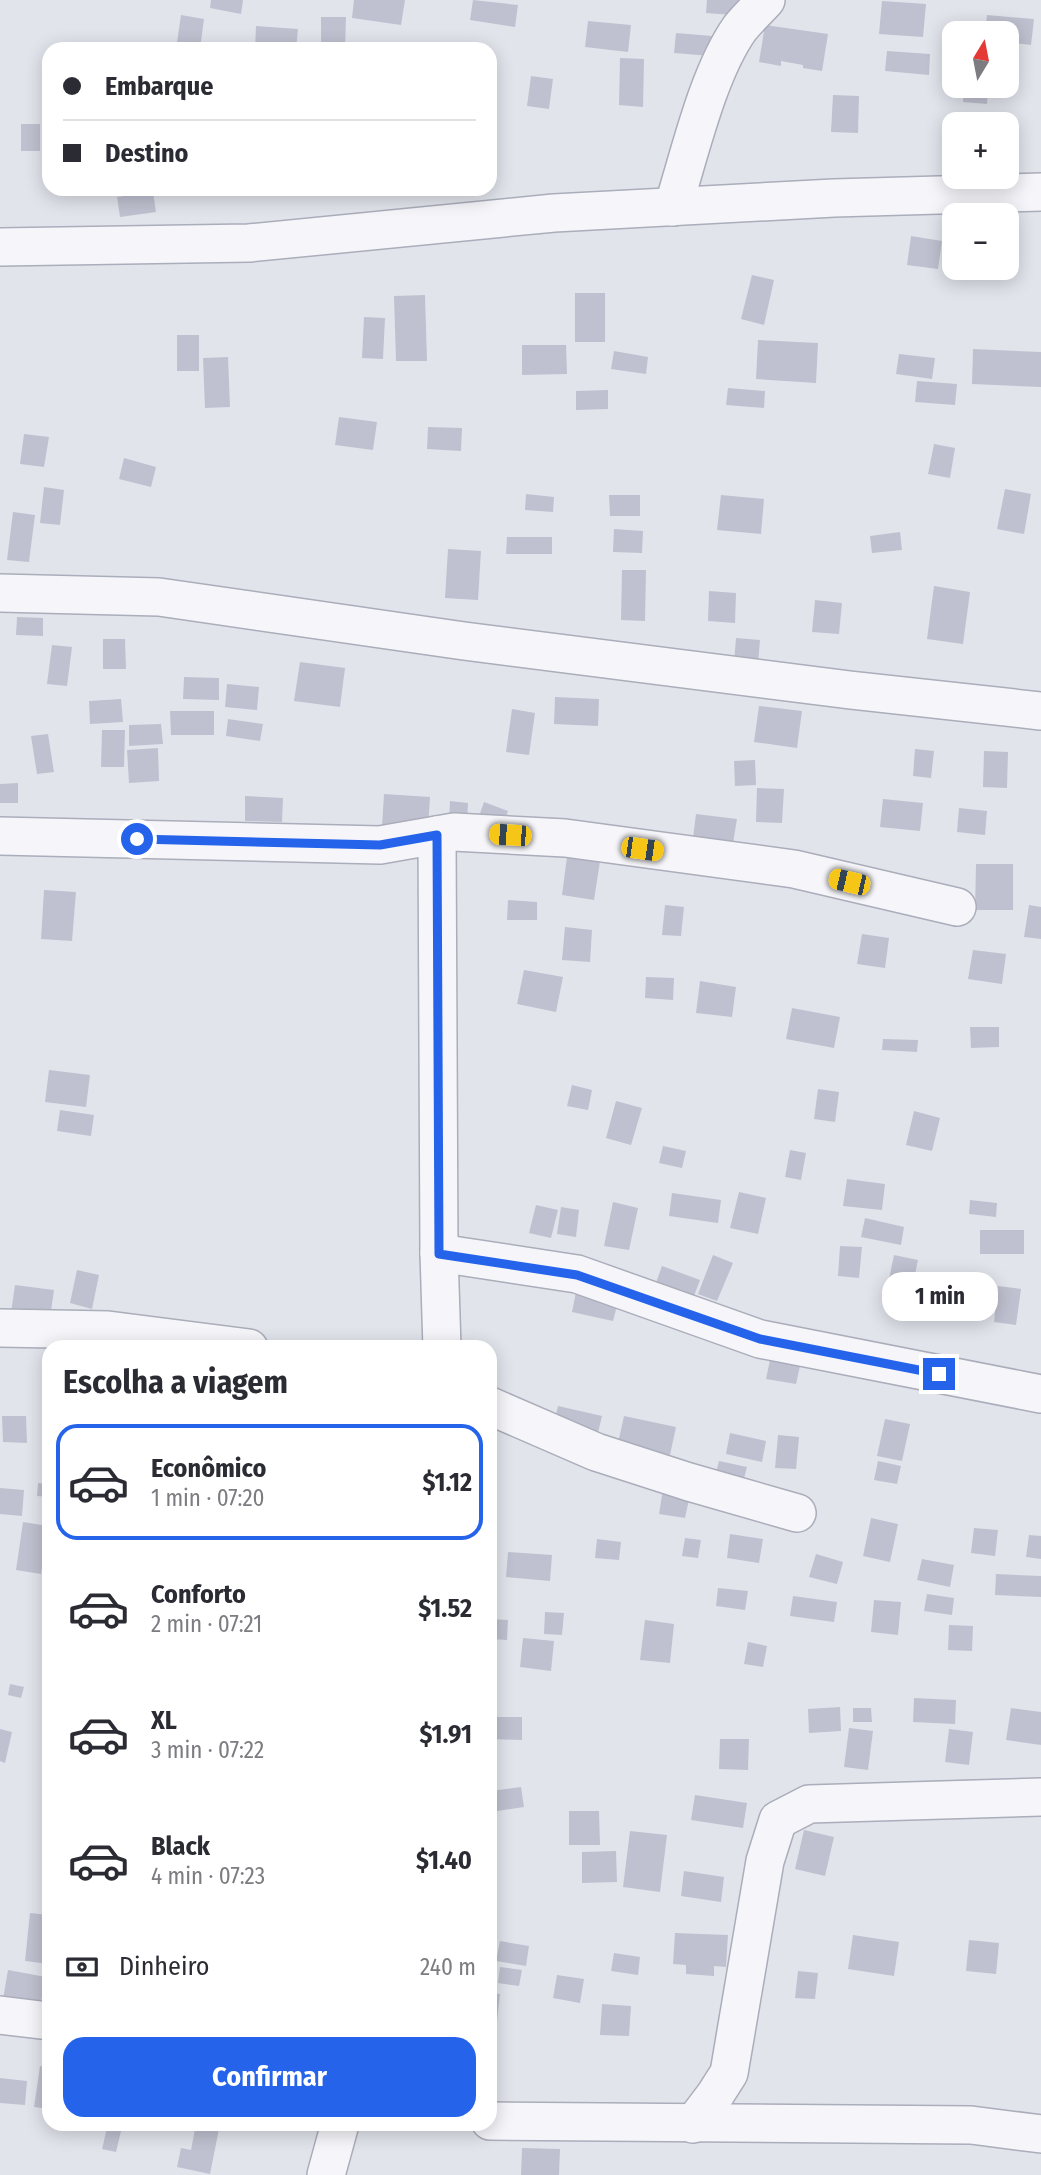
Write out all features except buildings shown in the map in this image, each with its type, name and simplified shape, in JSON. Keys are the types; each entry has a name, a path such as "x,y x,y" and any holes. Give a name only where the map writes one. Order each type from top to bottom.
{"street":[{"path":"673,207 704,107 722,61 741,27 766,0"},
{"path":"0,247 249,243 554,213 834,198 1041,192"},
{"path":"0,593 159,597 464,641 850,690 1041,711"},
{"path":"0,836 380,845 454,832 565,838 794,869 957,906"},
{"path":"437,835 442,1340"},
{"path":"439,1254 577,1275 760,1339 1041,1394"},
{"path":"0,1328 108,1330 186,1340"},
{"path":"497,1409 596,1452 797,1513"},
{"path":"693,2124 729,2073 765,1861 778,1820 809,1804 1041,1797"},
{"path":"0,2015 42,2020"},
{"path":"497,2121 971,2125 1041,2134"},
{"path":"326,2175 338,2131"}],"route":[{"path":"137,839 380,845 437,835 439,1254 577,1275 760,1339 939,1374"}]}
